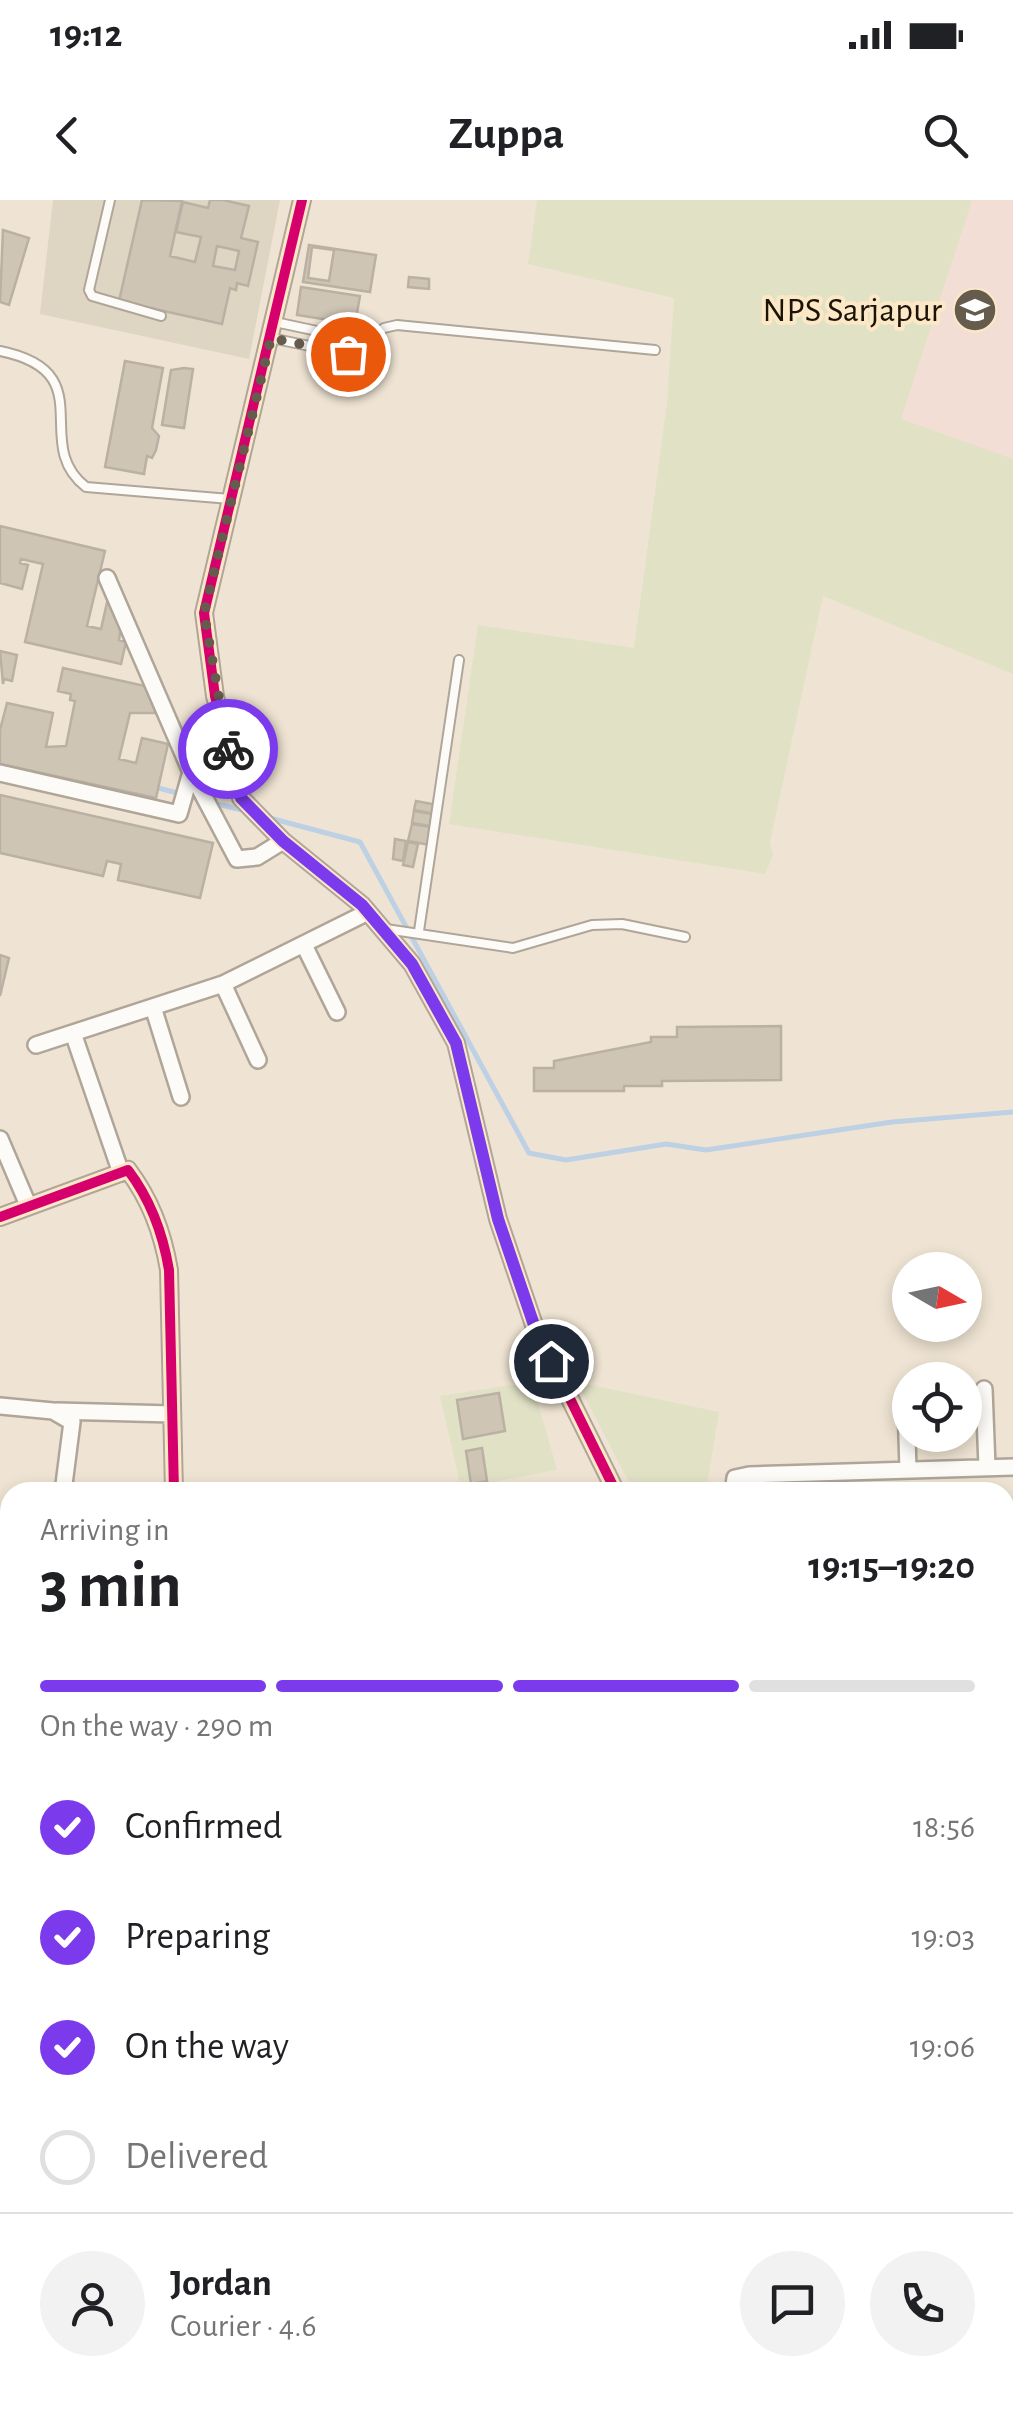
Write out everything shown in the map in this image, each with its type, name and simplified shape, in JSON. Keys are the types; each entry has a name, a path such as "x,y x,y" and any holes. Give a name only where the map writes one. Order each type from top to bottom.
{"street":[{"path":"302,200 204,613 216,696 241,798 283,841 368,912 412,964 456,1043 498,1219 535,1328 611,1482"},
{"path":"107,578 191,772 237,858 257,857 283,841"},
{"path":"0,773 179,814 191,772"},
{"path":"36,1045 223,984 368,912"},
{"path":"304,945 337,1012"},
{"path":"223,984 258,1060"},
{"path":"152,1007 181,1098"},
{"path":"73,1033 121,1173"},
{"path":"0,1139 28,1206"},
{"path":"0,1217 128,1170 140,1185 164,1242 174,1482"},
{"path":"984,1389 987,1468"},
{"path":"0,1406 172,1414"},
{"path":"54,1411 72,1422 64,1482"},
{"path":"907,1452 908,1470"},
{"path":"734,1482 734,1478 749,1475 1013,1466"}],"lane":[{"path":"110,200 89,290 92,296 161,316"},
{"path":"273,330 348,354 384,328 396,325 655,350"},
{"path":"273,330 350,338 364,345"},
{"path":"0,350 32,357 57,384 65,454 70,468 86,487 230,500"},
{"path":"419,931 459,660"},
{"path":"382,929 528,946 592,925 622,924 685,936"}],"shaded area":[{"path":"53,200 280,200 249,359 40,314"},
{"name":"NPS Sarjapur","path":"972,200 1013,200 1013,459 901,419"}],"green space":[{"path":"537,200 972,200 901,419 1013,459 1013,674 823,596 770,842 773,855 765,874 449,824 478,625 634,648 667,403 674,298 528,264"},
{"path":"532,1382 557,1470 493,1482 460,1482 440,1396"},
{"path":"577,1382 719,1412 708,1482 629,1482"}],"building":[{"path":"142,200 182,201 170,256 195,262 201,237 176,232 183,202 208,208 210,200 249,206 241,238 258,242 248,286 237,283 236,290 230,288 222,324 119,301","holes":["217,246 239,251 235,270 213,266"]},
{"path":"3,230 29,238 9,305 0,302"},
{"path":"309,245 376,255 370,292 303,282","holes":["312,247 334,250 329,281 308,278"]},
{"path":"409,277 429,279 429,289 408,287"},
{"path":"301,287 360,296 355,324 297,315"},
{"path":"125,361 163,368 152,428 159,436 152,458 147,456 144,474 105,467"},
{"path":"193,369 184,428 162,425 171,370"},
{"path":"0,526 105,551 87,626 101,629 108,598 115,600 125,634 120,633 119,640 126,642 121,664 25,642 43,564 21,559 20,563 28,565 22,589 0,583"},
{"path":"0,651 17,655 12,681 4,679 3,684"},
{"path":"63,668 163,690 158,713 130,713 119,759 136,763 142,738 168,744 156,798 0,764 0,730 7,703 53,713 46,747 66,746 75,701 70,700 71,694 58,691"},
{"path":"0,795 213,843 200,898 118,880 121,864 107,861 103,876 0,853"},
{"path":"416,801 437,805 435,814 414,810"},
{"path":"414,811 432,814 430,826 412,823"},
{"path":"412,824 430,827 430,845 408,841"},
{"path":"395,839 406,841 403,861 393,859"},
{"path":"408,842 418,844 413,867 403,865"},
{"path":"0,955 9,958 0,996"},
{"path":"781,1026 781,1080 662,1081 662,1086 624,1086 624,1091 534,1091 534,1068 554,1068 554,1061 651,1042 651,1037 677,1037 677,1027"},
{"path":"499,1393 505,1431 463,1439 457,1400"},
{"path":"482,1448 487,1481 471,1482 466,1451"}],"waterway":[{"path":"155,787 203,800"},
{"path":"213,803 246,811"},
{"path":"266,817 360,842 529,1153 566,1160 666,1144 706,1150 892,1122 1013,1112"}],"cycle path":[{"path":"302,200 204,613 215,696 241,798 283,841 362,905 412,964 456,1043 498,1219 535,1328 611,1482"},
{"path":"0,1217 128,1170 136,1181 154,1217 169,1270 174,1482"}],"way so far":[{"path":"228,749 204,613 271,338 348,354"}],"place":[{"name":"NPS Sarjapur","path":"975,310"}],"route":[{"path":"228,749 241,798 283,841 362,905 412,964 456,1043 498,1219 535,1328 551,1361"}]}
